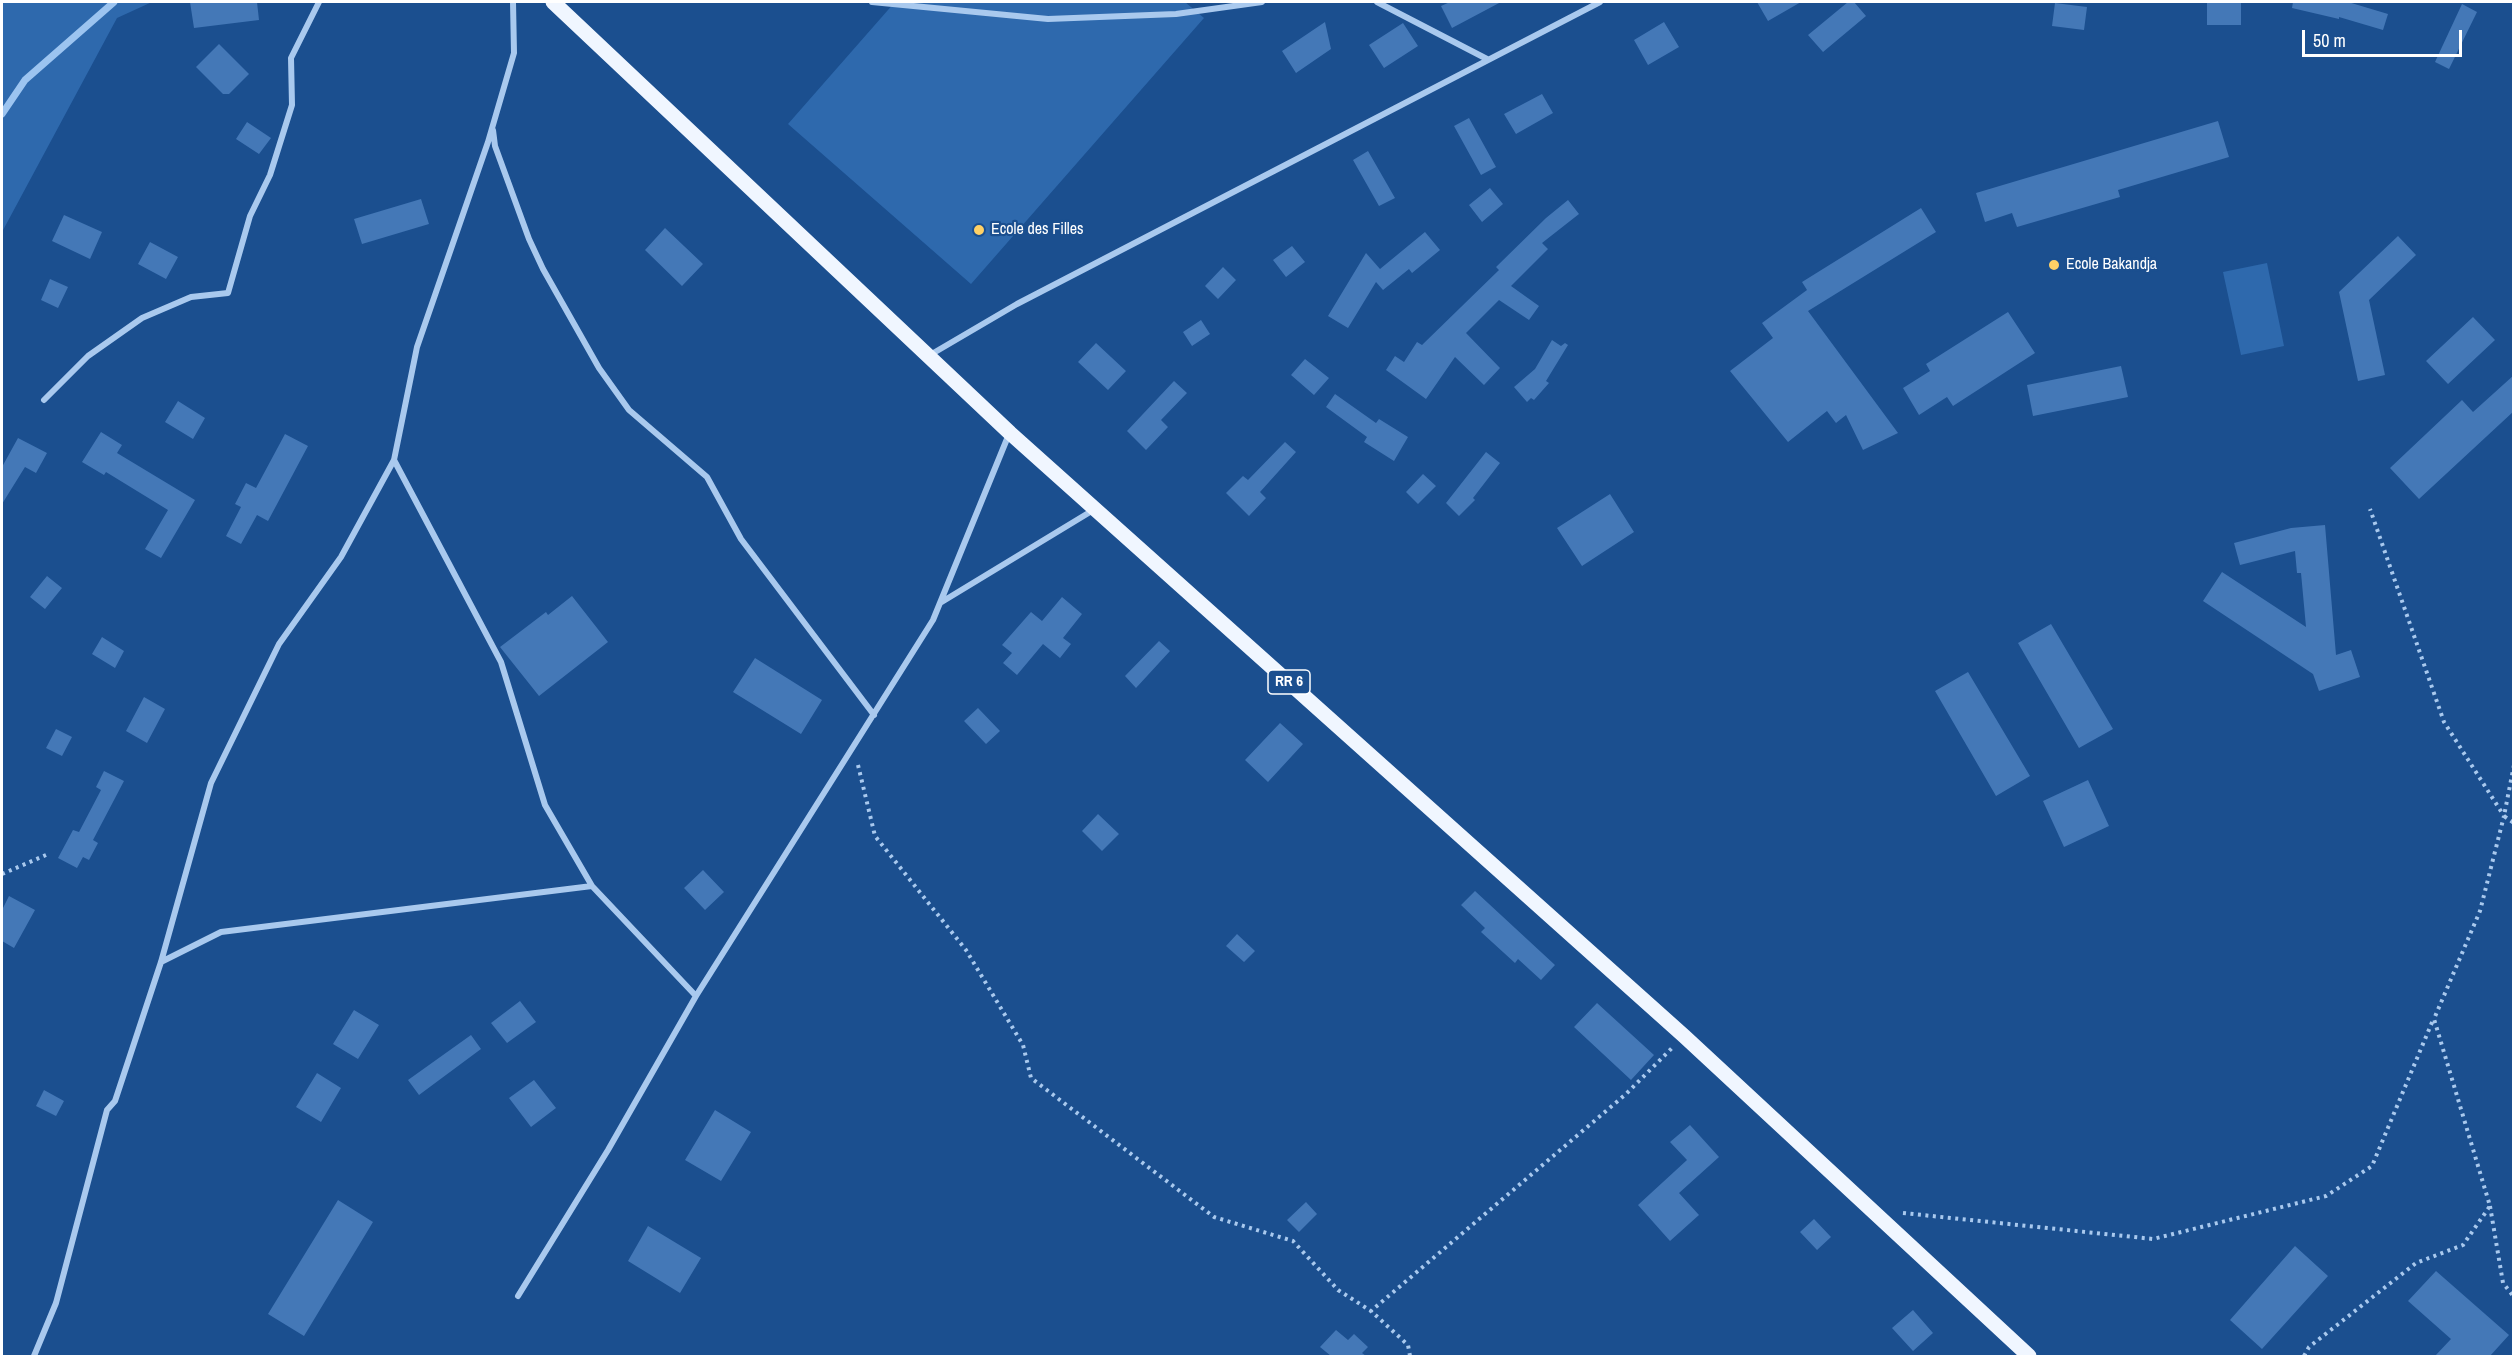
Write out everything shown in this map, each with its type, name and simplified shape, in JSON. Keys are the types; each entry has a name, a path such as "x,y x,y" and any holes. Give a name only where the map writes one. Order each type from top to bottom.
{"main road":[{"name":"RR 6","path":"553,2 1010,433 1684,1036 2029,1356"}],"street":[{"path":"44,400 88,356 142,318 191,297 228,293 250,216 270,175 292,105 291,58 319,2"},
{"path":"34,1356 56,1303 107,1110 115,1101 161,962 211,783 279,644 341,557 394,460 417,347 493,126 514,53 513,2"},
{"path":"872,2 1048,19 1176,14 1262,2"},
{"path":"1377,2 1487,59"},
{"path":"928,357 1017,304 1600,2"},
{"path":"493,126 495,146 534,249 599,368 629,410 708,477 741,539 874,715"},
{"path":"518,1296 608,1150 696,996 933,620 1010,433"},
{"path":"394,460 501,662 545,805 592,886 696,996"},
{"path":"940,603 1096,508"},
{"path":"161,962 221,932 592,886"}],"path":[{"path":"2370,509 2444,723 2504,816 2514,823"},
{"path":"854,747 875,836 966,950 1023,1045 1031,1078 1215,1217 1293,1242 1338,1290 1371,1311 1408,1345 1410,1356"},
{"path":"1872,1210 2153,1239 2326,1196 2372,1166 2480,911 2504,816 2514,765"},
{"path":"2,874 46,855"},
{"path":"2434,1019 2490,1206 2503,1283 2514,1297"},
{"path":"1371,1311 1626,1094 1684,1036"},
{"path":"2304,1356 2309,1347 2416,1263 2463,1245 2490,1206"}],"shaded area":[{"path":"2,2 152,2 117,18 2,232"},
{"path":"895,2 1185,2 1204,18 971,284 788,124"},
{"path":"2267,263 2284,346 2241,355 2223,272"}],"building":[{"path":"190,2 257,2 259,20 194,28"},
{"path":"1450,2 1501,2 1452,28 1441,6"},
{"path":"1757,2 1801,2 1768,21"},
{"path":"1848,2 1854,2 1866,16 1823,52 1808,35"},
{"path":"2293,2 2348,2 2388,14 2383,30 2339,17 2339,19 2292,8"},
{"path":"2055,3 2087,7 2084,30 2052,26"},
{"path":"2207,3 2241,3 2241,25 2207,25"},
{"path":"2462,4 2477,12 2449,69 2435,62"},
{"path":"1325,22 1331,49 1296,73 1282,51"},
{"path":"1664,22 1679,47 1648,65 1634,40"},
{"path":"1403,23 1418,46 1384,68 1369,45"},
{"path":"219,44 249,74 229,94 223,94 196,67"},
{"path":"1542,94 1553,113 1516,134 1504,114"},
{"path":"1469,118 1496,167 1481,175 1454,126"},
{"path":"2218,121 2229,157 2118,190 2120,197 2017,227 2012,213 1985,222 1976,193"},
{"path":"247,122 271,138 259,154 236,139"},
{"path":"1368,151 1395,198 1379,206 1353,160"},
{"path":"1490,188 1503,204 1482,222 1469,205"},
{"path":"421,199 429,224 362,244 354,219"},
{"path":"1568,200 1579,214 1542,243 1548,249 1511,286 1539,306 1529,320 1499,300 1466,333 1500,368 1484,385 1455,357 1426,399 1386,370 1395,356 1404,362 1417,342 1422,345 1499,270 1496,267 1546,218"},
{"path":"1921,208 1936,232 1808,311 1898,433 1863,450 1846,415 1836,423 1827,411 1788,442 1730,371 1773,338 1762,323 1807,290 1802,282"},
{"path":"64,215 102,232 90,259 52,241"},
{"path":"665,228 703,264 682,286 645,250"},
{"path":"1425,232 1440,250 1412,273 1409,269 1383,290 1376,282 1348,328 1328,316 1366,253 1380,269"},
{"path":"2398,236 2416,255 2369,300 2385,375 2358,381 2339,292"},
{"path":"150,242 178,257 166,279 138,264"},
{"path":"1292,246 1305,262 1286,277 1273,260"},
{"path":"1223,267 1236,280 1218,299 1205,286"},
{"path":"50,279 68,287 58,308 41,300"},
{"path":"2008,312 2035,353 1953,406 1947,397 1919,415 1903,388 1930,371 1926,364"},
{"path":"2473,317 2495,340 2448,384 2426,361"},
{"path":"1201,320 1210,334 1192,346 1183,332"},
{"path":"1552,340 1561,346 1565,343 1568,345 1546,381 1549,383 1534,400 1531,398 1527,402 1514,387 1535,369"},
{"path":"1096,343 1126,371 1108,390 1078,362"},
{"path":"1305,359 1329,378 1314,395 1291,375"},
{"path":"2121,366 2128,397 2033,416 2027,385"},
{"path":"2514,375 2514,411 2419,499 2390,468 2462,400 2473,412"},
{"path":"1174,381 1187,393 1161,420 1168,427 1146,450 1127,431"},
{"path":"1335,394 1376,423 1379,419 1408,437 1394,461 1364,442 1367,437 1326,407"},
{"path":"178,401 205,418 193,439 165,422"},
{"path":"101,432 122,445 117,453 195,500 161,558 145,549 168,510 106,472 104,475 82,462"},
{"path":"285,434 308,446 268,521 257,515 241,544 226,536 241,507 235,504 246,483 256,488"},
{"path":"18,438 47,453 36,473 25,467 2,504 2,467"},
{"path":"1285,442 1296,452 1260,492 1266,498 1249,516 1226,493 1243,476 1248,480"},
{"path":"1486,452 1500,463 1473,498 1475,500 1459,516 1446,503"},
{"path":"1423,474 1436,486 1418,504 1406,492"},
{"path":"1610,494 1634,532 1582,566 1557,528"},
{"path":"2325,525 2336,655 2351,650 2360,677 2319,691 2313,674 2203,601 2222,572 2306,627 2301,573 2297,573 2295,551 2240,565 2234,543 2291,528"},
{"path":"47,576 62,588 45,609 30,597"},
{"path":"572,596 608,642 539,696 500,647 546,612 548,615"},
{"path":"1062,597 1082,614 1063,638 1071,644 1060,658 1043,644 1017,675 1003,663 1012,653 1002,645 1031,612 1042,621"},
{"path":"2051,624 2113,729 2079,748 2018,643"},
{"path":"102,637 124,651 115,668 92,654"},
{"path":"1159,641 1170,651 1136,688 1125,676"},
{"path":"755,658 822,700 801,734 733,692"},
{"path":"1968,672 2030,776 1996,796 1935,691"},
{"path":"144,697 165,709 147,743 126,731"},
{"path":"978,708 1000,731 986,744 964,721"},
{"path":"1280,723 1303,744 1268,782 1245,760"},
{"path":"56,729 72,737 62,756 46,748"},
{"path":"104,771 124,781 93,840 98,843 89,860 83,857 77,868 58,858 73,830 79,832 101,790 96,787"},
{"path":"2088,780 2109,826 2064,847 2043,801"},
{"path":"1098,814 1119,834 1102,851 1082,831"},
{"path":"703,870 724,892 705,910 684,888"},
{"path":"1475,891 1555,965 1541,980 1518,959 1515,963 1481,932 1485,928 1461,905"},
{"path":"9,896 35,910 14,948 2,941 2,910"},
{"path":"1237,934 1255,951 1244,962 1226,946"},
{"path":"520,1001 536,1022 507,1043 491,1023"},
{"path":"1597,1003 1654,1055 1631,1080 1574,1027"},
{"path":"354,1010 379,1025 358,1059 333,1044"},
{"path":"471,1035 481,1049 419,1095 408,1080"},
{"path":"317,1073 341,1088 321,1122 296,1107"},
{"path":"534,1080 556,1108 531,1127 509,1098"},
{"path":"44,1090 64,1101 56,1116 36,1106"},
{"path":"715,1110 751,1132 721,1181 685,1160"},
{"path":"1690,1125 1719,1157 1679,1193 1699,1215 1670,1241 1638,1205 1687,1160 1670,1142"},
{"path":"338,1200 373,1222 304,1336 268,1314"},
{"path":"1306,1202 1317,1214 1299,1232 1287,1220"},
{"path":"1814,1219 1831,1237 1817,1250 1800,1232"},
{"path":"648,1226 701,1258 680,1293 628,1261"},
{"path":"2295,1246 2328,1276 2262,1349 2230,1320"},
{"path":"2436,1271 2509,1335 2490,1356 2435,1356 2451,1339 2408,1301"},
{"path":"1913,1310 1933,1333 1913,1351 1892,1328"},
{"path":"1336,1330 1348,1340 1354,1334 1368,1347 1362,1353 1366,1356 1331,1356 1320,1347"}],"waterway":[{"path":"2,114 25,80 114,2"}],"place":[{"name":"Ecole des Filles","path":"979,230"},
{"name":"Ecole Bakandja","path":"2054,265"}]}
